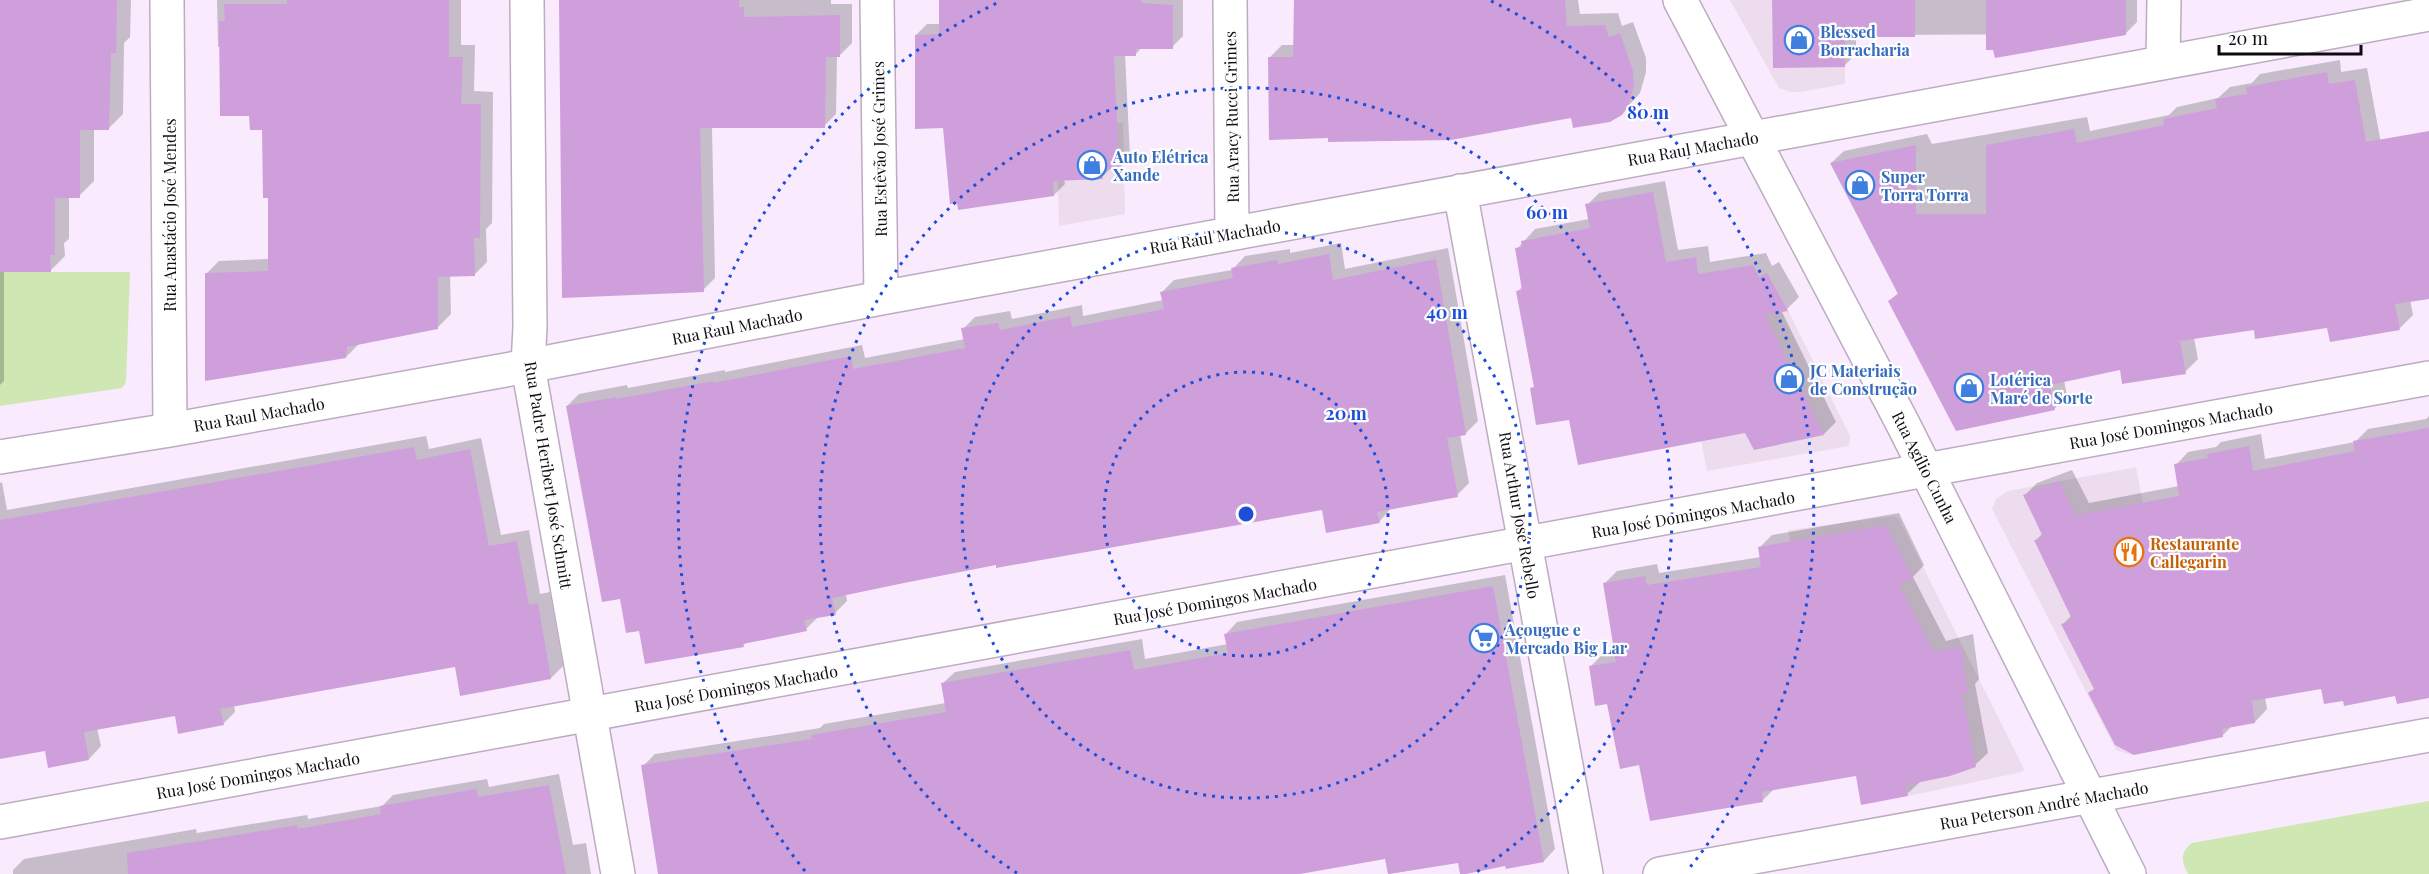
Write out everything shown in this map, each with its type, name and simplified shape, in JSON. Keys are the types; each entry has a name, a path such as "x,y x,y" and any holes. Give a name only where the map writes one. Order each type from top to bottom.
{"street":[{"name":"Rua Anastácio José Mendes","path":"167,0 170,430"},
{"name":"Rua Padre Heribert José Schmitt","path":"527,0 530,315 528,366 618,874"},
{"name":"Rua Estêvão José Grimes","path":"878,0 880,298"},
{"name":"Rua Aracy Rucci Grimes","path":"1230,0 1232,233"},
{"name":"Rua Agílio Cunha","path":"1680,0 1754,137 1926,470 2129,874"},
{"path":"2163,62 2164,0"},
{"name":"Rua Raul Machado","path":"0,457 170,430 528,366 880,298 2429,14"},
{"name":"Rua Arthur José Rebello","path":"1460,191 1586,874"},
{"name":"Rua José Domingos Machado","path":"0,822 2429,378"},
{"name":"Rua Peterson André Machado","path":"1660,874 2429,735"}],"shaded area":[{"path":"1730,0 1845,0 1845,84 1799,92 1779,88"},
{"path":"1056,119 1101,124 1123,123 1125,214 1059,226"},
{"path":"1788,310 1850,436 1849,446 1707,471 1680,330"},
{"path":"2136,467 2188,745 2131,755 2116,750 1992,509 1996,499 2008,491"},
{"path":"1894,516 1899,519 2024,769 2022,772 1908,796 1882,656 1813,669 1788,530"}],"green space":[{"path":"0,272 130,272 126,382 122,388 0,406"},
{"path":"2429,801 2429,874 2188,874 2184,865 2185,850 2192,843"}],"building":[{"path":"0,0 117,0 116,53 111,53 109,130 80,130 80,198 55,198 55,255 50,255 51,272 0,272"},
{"path":"287,0 449,0 449,57 463,57 461,104 481,104 480,238 474,238 475,276 438,277 438,329 347,347 346,358 205,381 205,273 268,271 268,198 263,198 262,130 250,130 249,116 220,116 219,21 225,21 224,4 287,4"},
{"path":"559,0 739,0 739,7 744,7 744,17 840,15 840,57 826,57 825,128 700,128 704,292 562,298"},
{"path":"939,0 1141,0 1141,3 1173,5 1173,49 1136,49 1136,56 1114,56 1119,169 1102,170 1103,179 1053,181 1054,196 958,210 957,203 950,204 943,128 915,129 915,35 939,34"},
{"path":"1294,0 1565,0 1567,26 1605,25 1609,37 1620,33 1633,71 1634,86 1628,107 1622,115 1610,122 1573,128 1571,118 1451,140 1328,142 1328,138 1269,140 1268,57 1293,57"},
{"path":"1772,0 1915,0 1915,37 1845,37 1845,67 1773,68"},
{"path":"1986,0 2126,0 2126,35 1995,58 1993,50 1986,50"},
{"path":"2327,72 2329,84 2355,80 2366,142 2429,131 2429,299 2395,304 2400,330 2330,342 2327,328 2255,339 2254,330 2180,341 2186,374 2122,384 2120,370 2050,385 2055,410 1956,431 1888,301 1898,294 1830,163 1916,145 1916,214 1986,214 1986,145 2074,129 2077,143 2164,125 2163,119 2217,108 2215,99 2247,94 2246,87"},
{"path":"1653,192 1666,262 1696,257 1698,274 1753,265 1759,277 1767,273 1788,311 1765,315 1824,435 1754,450 1745,433 1578,465 1569,420 1536,425 1530,388 1534,387 1516,291 1522,290 1515,248 1522,247 1521,241 1590,228 1585,204"},
{"path":"1329,254 1333,280 1436,259 1466,435 1447,438 1458,497 1377,512 1380,523 1326,533 1322,510 996,568 996,565 904,583 832,598 836,615 804,620 807,631 743,644 744,647 645,664 639,631 626,633 620,599 602,602 566,406 713,381 713,383 851,356 853,369 965,348 961,328 998,323 1000,330 1070,316 1072,327 1164,309 1160,292 1233,278 1231,268 1278,260 1278,264"},
{"path":"2429,428 2429,698 2397,704 2395,696 2344,706 2343,701 2324,704 2321,689 2252,701 2255,723 2222,729 2223,737 2134,755 2115,745 2088,693 2094,689 2061,624 2073,621 2034,540 2044,539 2023,495 2059,481 2076,515 2179,496 2174,464 2208,458 2207,454 2249,446 2253,471 2355,451 2353,441"},
{"path":"414,447 417,460 470,449 489,546 517,541 529,605 538,603 551,679 460,696 455,667 220,709 224,725 178,734 175,716 84,732 89,760 48,768 45,751 0,759 0,520"},
{"path":"1886,525 1913,578 1899,585 1934,652 1961,646 1968,693 1962,693 1976,767 1950,776 1906,785 1908,796 1861,805 1856,776 1762,792 1763,802 1650,821 1639,765 1620,769 1607,704 1595,706 1589,666 1616,662 1603,583 1645,576 1647,585 1761,567 1758,547"},
{"path":"1493,586 1544,862 1506,869 1505,866 1466,874 1460,874 1458,863 1388,874 1385,859 1300,874 658,874 641,765 812,739 811,735 946,712 941,683 1130,650 1134,670 1228,653 1224,634"},
{"path":"549,785 566,874 128,874 127,853 297,825 297,829 381,814 380,806 476,789 478,797"}],"place":[{"name":"Blessed Borracharia","path":"1799,40"},
{"name":"Auto Elétrica Xande","path":"1092,165"},
{"name":"Super Torra Torra","path":"1860,185"},
{"name":"JC Materiais de Construção","path":"1789,379"},
{"name":"Lotérica Maré de Sorte","path":"1969,388"},
{"name":"Restaurante Callegarin","path":"2129,552"},
{"name":"Açougue e Mercado Big Lar","path":"1484,638"}]}
